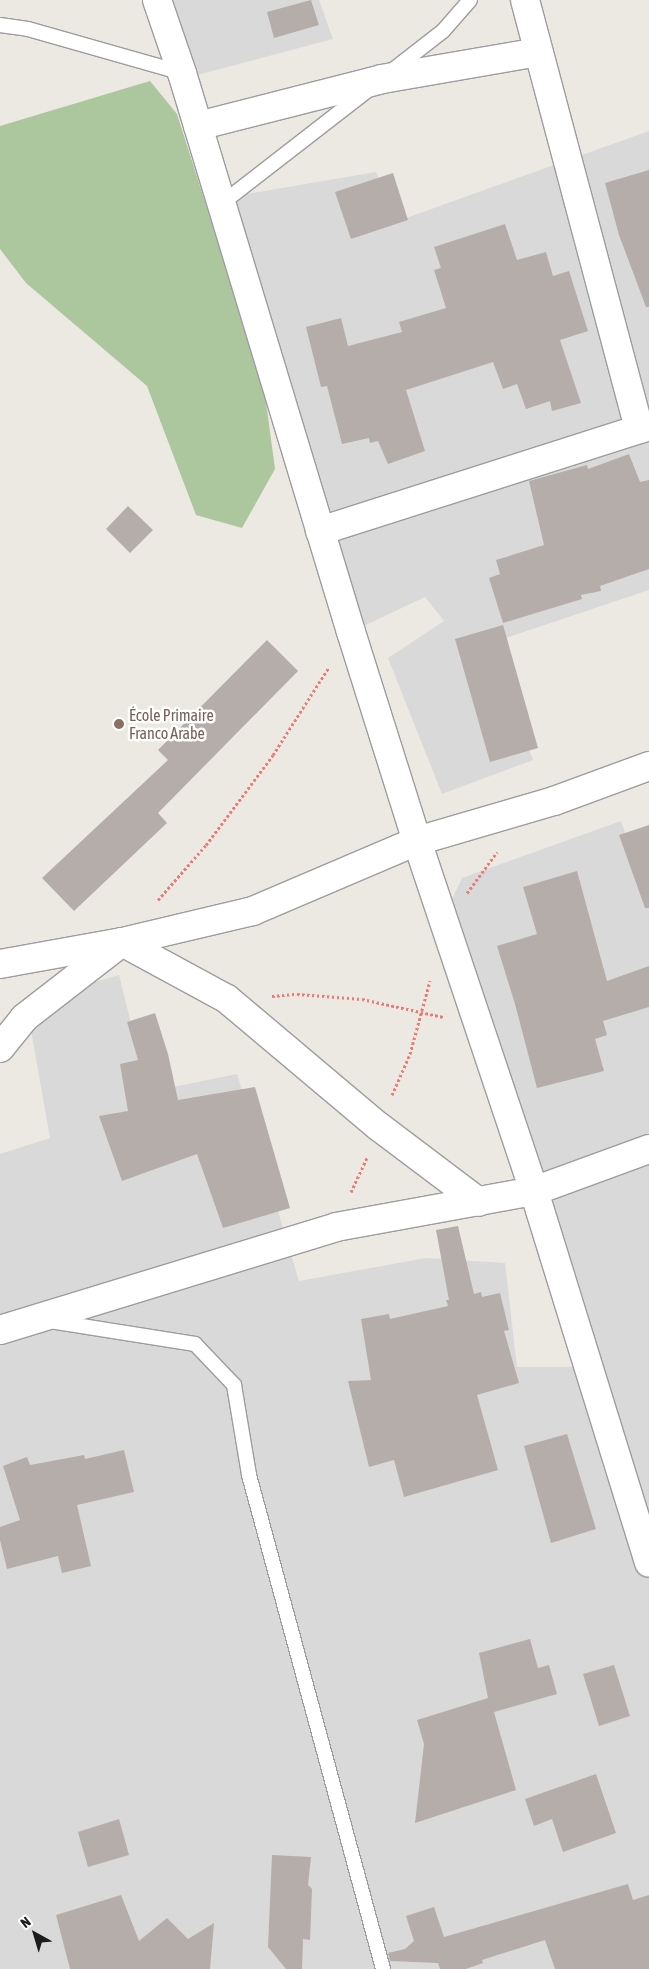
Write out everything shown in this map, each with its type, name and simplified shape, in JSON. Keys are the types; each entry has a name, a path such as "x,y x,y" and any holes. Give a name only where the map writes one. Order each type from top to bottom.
{"street":[{"path":"157,0 182,73 320,531 417,841 641,1505 649,1563"},
{"path":"320,531 644,428 525,0"},
{"path":"198,126 382,79 538,52"},
{"path":"0,964 122,942 253,911 417,841 642,774"},
{"path":"122,942 227,999 378,1126 479,1202"},
{"path":"0,1048 24,1018 122,942"},
{"path":"0,1330 336,1227 534,1191 649,1148"}],"lane":[{"path":"221,204 444,31 470,0"},
{"path":"0,25 28,29 182,73"},
{"path":"35,1319 195,1344 234,1385 249,1474 383,1969"}],"path":[{"path":"154,905 206,845 273,755 351,632"},
{"path":"445,926 498,850"},
{"path":"336,1227 410,1054 432,974"},
{"path":"227,999 297,994 362,1000 478,1025"}],"shaded area":[{"path":"155,0 319,0 333,39 182,79"},
{"path":"649,131 649,590 491,643 533,760 442,794 388,658 444,621 425,597 353,631 217,199 376,172 395,222"},
{"path":"621,821 649,898 649,1969 0,1969 0,1154 50,1138 26,1002 119,975 148,1092 237,1074 299,1281 426,1258 505,1263 517,1367 584,1367 439,927 462,878"}],"green space":[{"path":"150,81 177,114 264,387 275,469 242,528 196,515 147,386 26,283 0,249 0,126"}],"building":[{"path":"311,0 319,25 274,38 267,12"},
{"path":"649,170 649,307 646,307 619,235 605,183"},
{"path":"393,173 408,220 351,239 335,192"},
{"path":"505,224 517,260 546,252 553,276 569,271 588,331 560,340 581,403 552,411 550,401 526,409 517,384 503,389 493,362 406,390 425,451 388,464 378,441 370,443 369,438 342,444 327,386 321,387 306,327 341,318 348,346 402,332 399,322 446,308 434,270 441,268 434,247"},
{"path":"629,454 640,482 649,480 649,569 600,586 601,591 581,595 582,599 503,623 489,578 500,574 496,560 544,545 529,481 587,465 588,469"},
{"path":"128,506 153,530 130,553 106,529"},
{"path":"503,625 538,748 490,762 455,639"},
{"path":"267,640 298,671 158,813 167,823 74,911 42,878 168,760 158,750"},
{"path":"649,825 649,908 645,908 619,835"},
{"path":"577,871 607,981 649,966 649,1007 603,1021 607,1035 595,1039 604,1071 537,1088 515,1004 497,946 537,934 523,887"},
{"path":"155,1013 168,1054 178,1100 255,1087 290,1208 223,1228 197,1154 122,1181 99,1116 128,1111 120,1064 138,1060 127,1022"},
{"path":"458,1226 474,1294 481,1292 482,1297 500,1293 509,1330 504,1331 519,1383 477,1395 498,1470 404,1497 394,1460 369,1467 348,1381 371,1380 361,1319 389,1314 390,1319 448,1306 446,1300 449,1300 436,1230"},
{"path":"567,1434 596,1529 551,1543 524,1446"},
{"path":"124,1450 134,1492 77,1505 91,1566 62,1573 58,1556 7,1569 0,1540 0,1527 20,1520 3,1466 27,1457 30,1465 84,1455 85,1459"},
{"path":"530,1639 538,1668 549,1665 557,1694 494,1712 516,1790 415,1823 424,1744 417,1720 488,1698 479,1653"},
{"path":"614,1665 630,1716 599,1726 583,1674"},
{"path":"596,1774 616,1833 563,1852 552,1819 534,1826 525,1799"},
{"path":"119,1819 129,1855 88,1867 78,1832"},
{"path":"272,1855 311,1857 308,1885 312,1889 310,1940 303,1939 302,1969 286,1969 268,1947"},
{"path":"628,1884 633,1900 649,1895 649,1969 555,1969 545,1940 482,1960 483,1963 466,1969 440,1969 438,1963 390,1961 388,1953 405,1949 414,1941 406,1916 434,1907 444,1937"},
{"path":"121,1895 139,1941 167,1918 188,1939 214,1923 210,1969 70,1969 56,1915"}],"place":[{"name":"École Primaire Franco Arabe","path":"119,724"}]}
